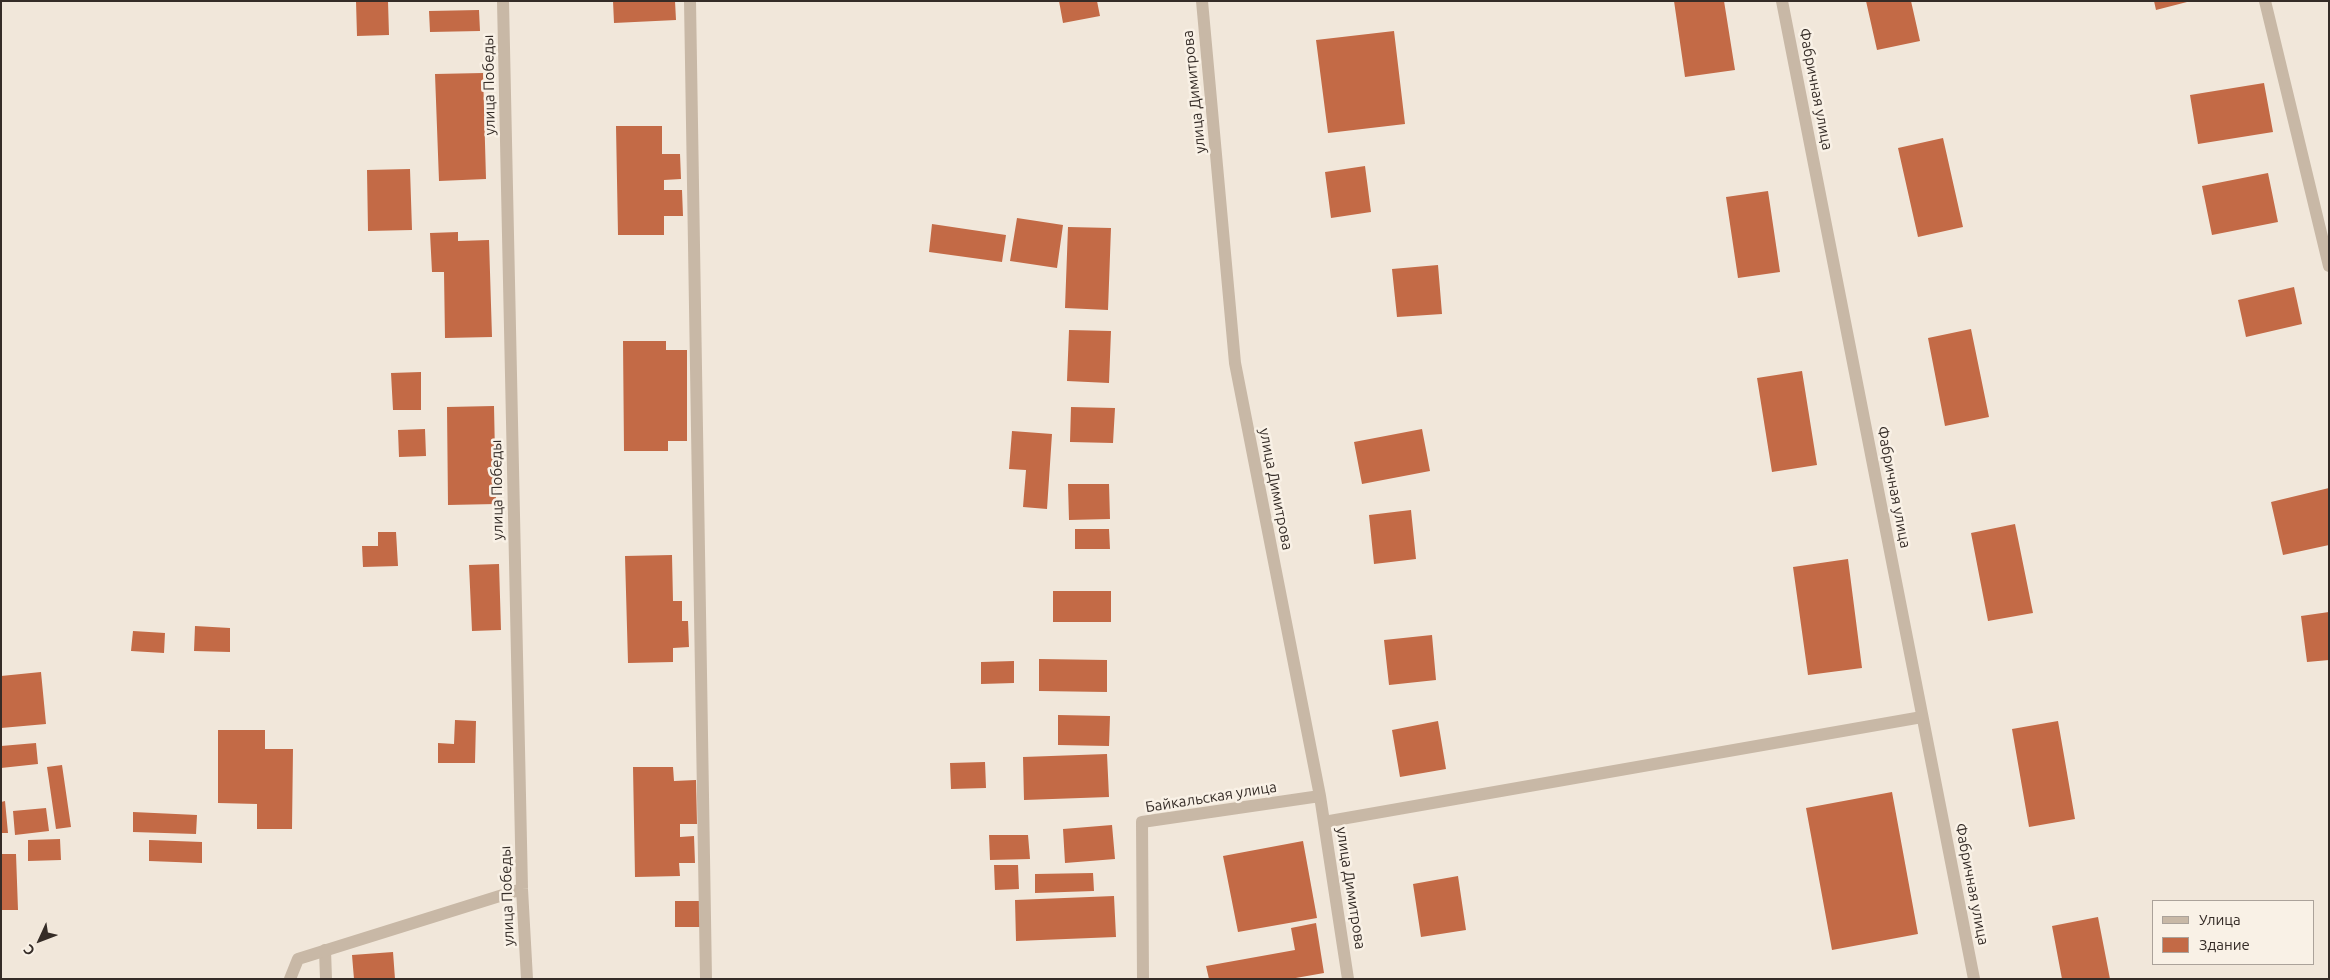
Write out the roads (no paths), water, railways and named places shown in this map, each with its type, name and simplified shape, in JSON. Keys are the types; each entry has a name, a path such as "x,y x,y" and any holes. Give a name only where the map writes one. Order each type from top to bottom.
{"street":[{"name":"улица Победы","path":"503,1 522,888 527,979"},
{"path":"690,1 706,979"},
{"name":"улица Димитрова","path":"1202,1 1235,363 1320,796 1348,979"},
{"name":"Фабричная улица","path":"1782,1 1974,979"},
{"path":"2265,1 2329,266"},
{"path":"1324,822 1922,717"},
{"name":"Байкальская улица","path":"1143,979 1142,822 1320,796"},
{"path":"290,979 298,959 522,888"},
{"path":"325,950 326,979"}]}
